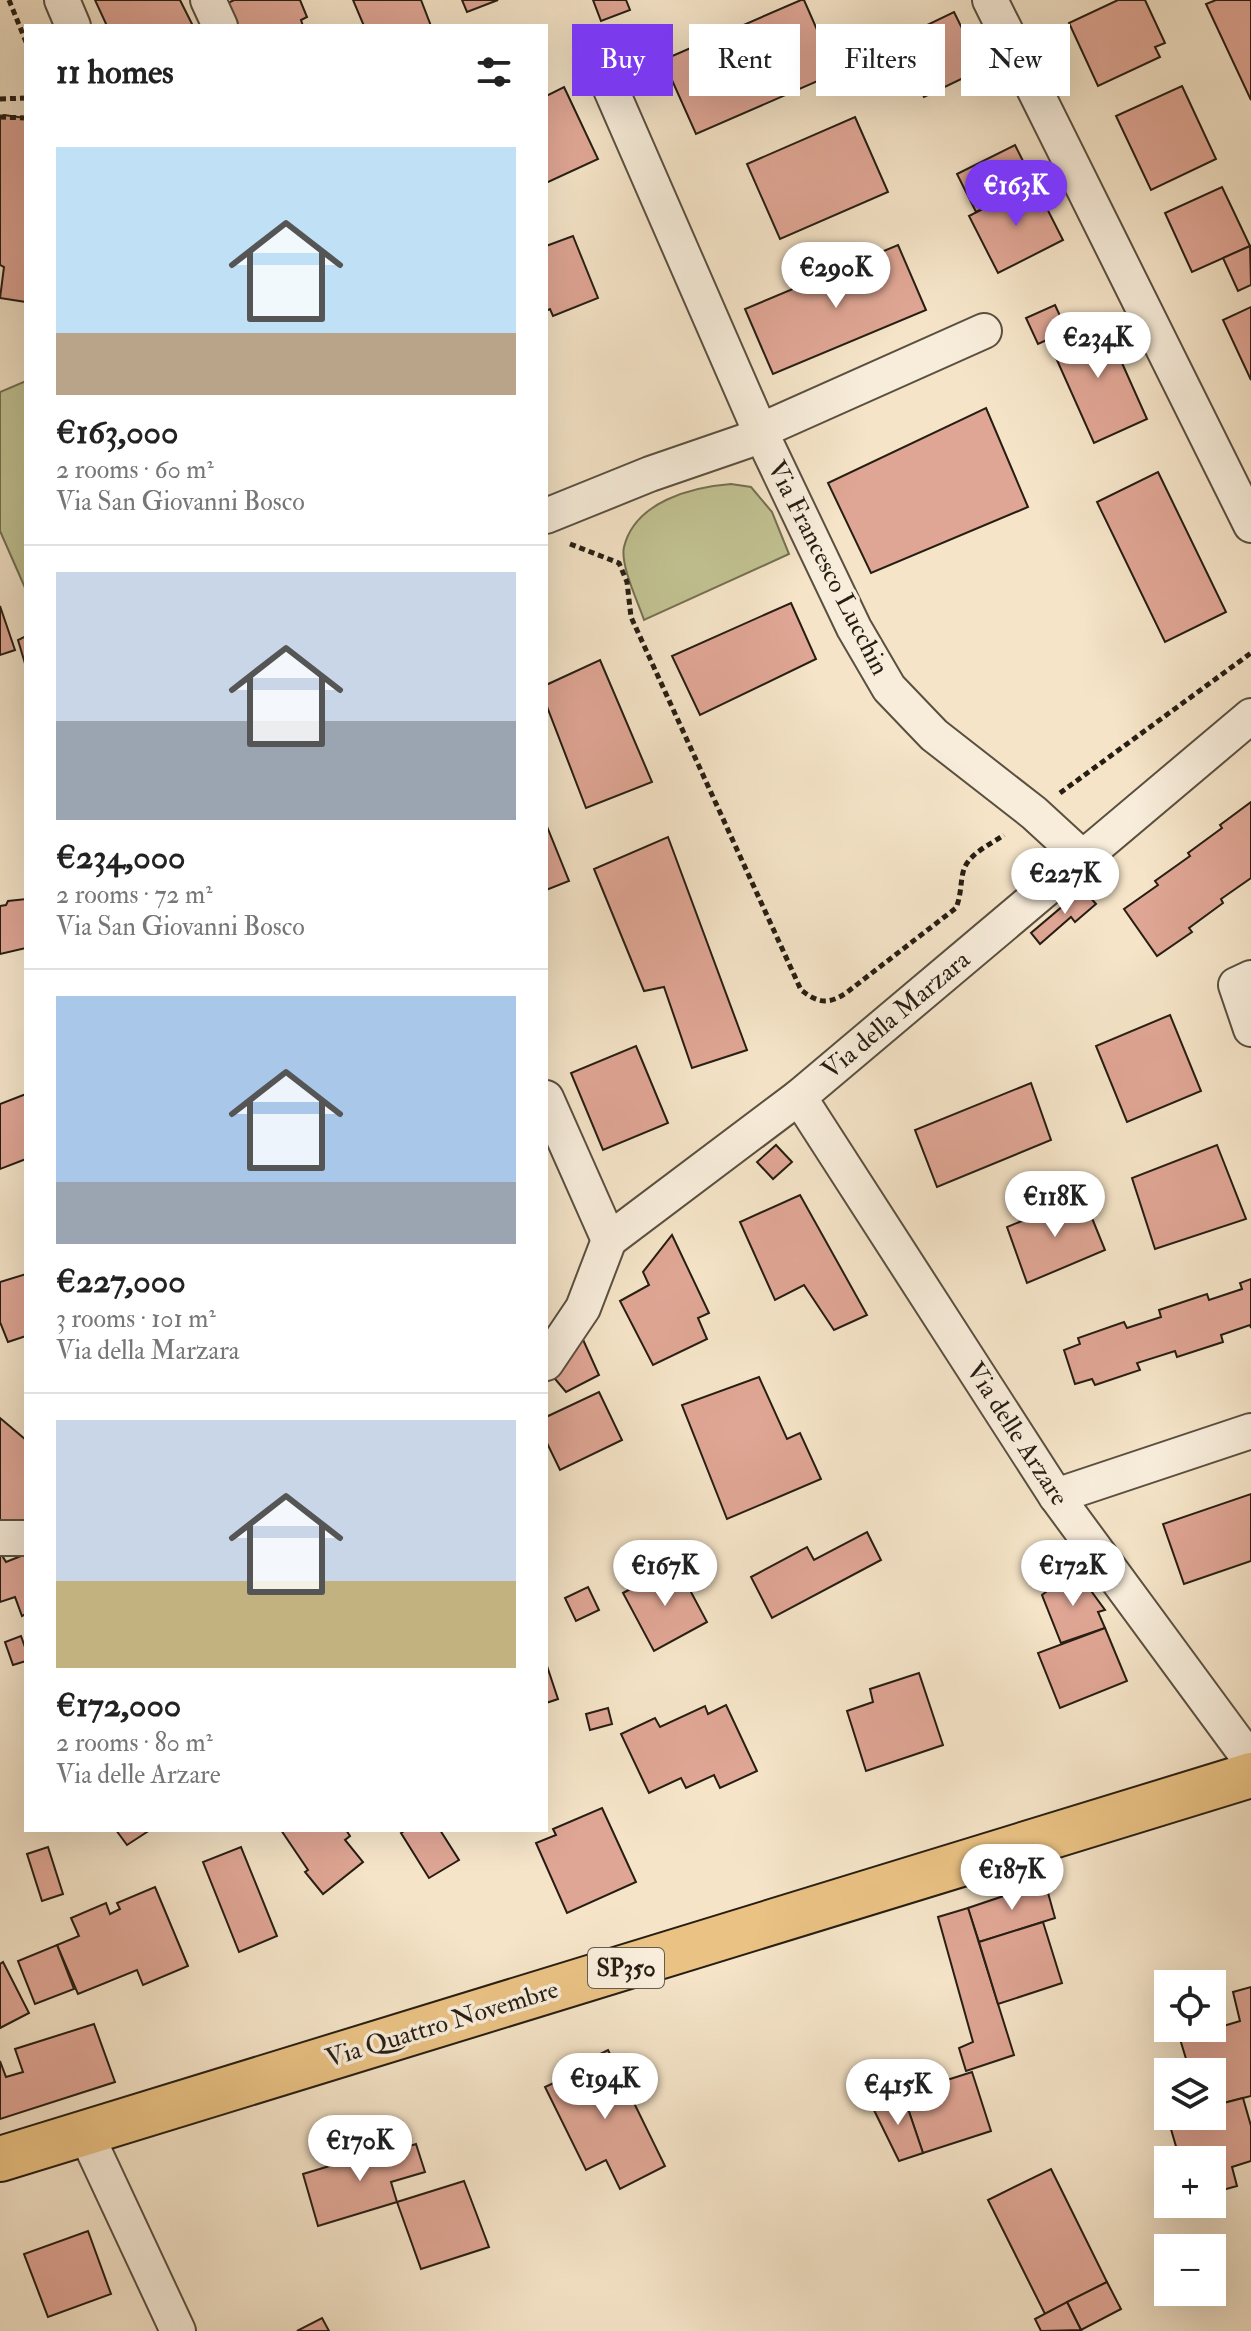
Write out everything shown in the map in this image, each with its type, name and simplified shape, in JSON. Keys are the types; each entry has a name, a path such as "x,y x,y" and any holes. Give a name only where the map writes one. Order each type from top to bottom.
{"main road":[{"name":"Via Quattro Novembre","path":"0,2159 1251,1775"}],"street":[{"path":"62,0 72,24"},
{"path":"208,0 219,24"},
{"path":"990,0 1251,525"},
{"name":"Via Francesco Lucchin","path":"614,96 760,431 854,628 889,688 934,735 1034,813 1083,858"},
{"name":"Via Francesco Lucchin","path":"551,528 650,474 746,441 760,431 984,331"},
{"name":"Via della Marzara","path":"609,1240 799,1097 1251,716"},
{"path":"1251,978 1236,985 1251,1029"},
{"name":"Via delle Arzare","path":"799,1097 1056,1496 1251,1761"},
{"path":"548,1103 609,1240 583,1308 548,1360"},
{"path":"1056,1496 1251,1431"},
{"path":"0,1538 24,1538"},
{"path":"85,2132 178,2331"}],"path":[{"path":"9,0 24,37"},
{"path":"0,99 24,98"},
{"path":"0,117 24,118"},
{"path":"551,528 619,563 627,582 631,617 801,990 815,1001 832,1002 956,908 962,894 964,869 976,853 1014,828"},
{"path":"1052,799 1251,653"}],"green space":[{"path":"24,382 24,585 0,531 0,392"},
{"path":"731,484 751,487 772,512 789,554 644,620 623,555 630,531 652,508 682,493"}],"building":[{"path":"95,0 180,0 192,24 106,24"},
{"path":"234,0 300,0 307,17 301,20 302,24 235,24 226,4"},
{"path":"353,0 421,0 430,24 363,24"},
{"path":"462,0 498,0 467,12"},
{"path":"593,0 626,0 630,10 601,21"},
{"path":"804,0 816,27 816,82 800,89 800,24 746,24"},
{"path":"1118,0 1145,0 1165,43 1155,47 1160,57 1098,86 1069,23"},
{"path":"1216,0 1251,0 1251,100 1206,4"},
{"path":"954,12 961,26 961,79 945,87 945,24 929,24"},
{"path":"689,49 689,96 783,96 696,134 673,82 673,56"},
{"path":"1182,86 1216,159 1151,190 1116,116"},
{"path":"564,87 598,159 548,182 548,95"},
{"path":"0,117 24,118 24,302 0,298 4,267 0,265"},
{"path":"855,117 888,192 780,239 747,164"},
{"path":"1015,145 1034,183 976,212 957,174"},
{"path":"1034,183 1063,240 998,273 969,216"},
{"path":"1222,187 1250,246 1192,272 1165,213"},
{"path":"573,236 598,298 553,316 548,310 548,245"},
{"path":"898,245 926,310 773,374 745,309"},
{"path":"1250,246 1251,285 1238,291 1223,258"},
{"path":"1055,305 1067,331 1038,344 1026,318"},
{"path":"1251,307 1251,380 1223,320"},
{"path":"1101,316 1147,419 1094,443 1048,340"},
{"path":"986,408 1028,507 871,573 828,483"},
{"path":"1158,472 1226,612 1165,642 1097,502"},
{"path":"791,603 816,659 700,715 672,656"},
{"path":"0,606 15,650 0,655"},
{"path":"24,637 24,660 18,640"},
{"path":"600,660 652,782 586,808 548,709 548,684"},
{"path":"1251,802 1251,878 1221,899 1223,903 1189,928 1192,932 1157,956 1124,909 1158,885 1155,881 1190,856 1188,853"},
{"path":"548,829 569,881 548,889"},
{"path":"668,837 747,1050 692,1068 664,987 644,991 594,869"},
{"path":"1083,889 1096,904 1075,922 1071,917 1040,944 1031,933"},
{"path":"24,899 24,948 0,954 0,906 8,901"},
{"path":"1170,1015 1201,1091 1127,1122 1096,1046"},
{"path":"636,1046 668,1123 603,1150 571,1073"},
{"path":"1031,1083 1051,1140 937,1187 915,1130"},
{"path":"24,1095 24,1160 0,1169 0,1104"},
{"path":"776,1145 792,1162 773,1179 757,1162"},
{"path":"1217,1145 1246,1219 1155,1249 1132,1178"},
{"path":"800,1195 867,1315 834,1330 804,1285 775,1300 740,1222"},
{"path":"1083,1196 1105,1250 1027,1283 1007,1227"},
{"path":"672,1235 709,1313 698,1318 707,1339 653,1365 620,1301 649,1285 643,1272"},
{"path":"24,1275 24,1337 8,1342 0,1322 0,1282"},
{"path":"1251,1279 1251,1328 1250,1325 1221,1335 1223,1342 1177,1357 1175,1351 1137,1363 1140,1370 1095,1385 1092,1379 1075,1384 1064,1350 1080,1344 1078,1338 1124,1322 1127,1328 1161,1317 1159,1310 1207,1294 1209,1300 1242,1289 1240,1283"},
{"path":"580,1333 599,1375 566,1392 550,1373"},
{"path":"759,1377 787,1439 800,1433 821,1479 727,1519 682,1405"},
{"path":"599,1392 622,1440 560,1470 548,1445 548,1416"},
{"path":"0,1418 24,1438 24,1526 0,1527"},
{"path":"1251,1494 1251,1561 1184,1584 1163,1524"},
{"path":"867,1532 881,1560 772,1618 751,1577 807,1547 814,1560"},
{"path":"0,1552 6,1562 24,1555 24,1615 15,1597 0,1602"},
{"path":"676,1564 707,1622 654,1651 623,1593"},
{"path":"1075,1569 1105,1610 1098,1612 1105,1628 1061,1643 1042,1595"},
{"path":"588,1587 599,1610 576,1621 565,1598"},
{"path":"1105,1628 1127,1681 1060,1708 1038,1653"},
{"path":"21,1636 24,1662 13,1665 5,1642"},
{"path":"548,1669 558,1699 548,1702"},
{"path":"919,1673 943,1745 866,1771 847,1711 873,1702 870,1689"},
{"path":"726,1705 757,1771 720,1788 714,1775 686,1788 681,1778 649,1793 621,1734 655,1718 660,1727 705,1706 708,1714"},
{"path":"608,1708 612,1724 590,1730 586,1714"},
{"path":"602,1808 636,1882 567,1913 536,1843 556,1835 553,1829"},
{"path":"117,1832 147,1832 127,1845"},
{"path":"282,1832 347,1832 350,1836 345,1840 363,1862 323,1894 305,1872 308,1870"},
{"path":"441,1832 459,1860 429,1878 401,1833"},
{"path":"48,1847 63,1894 42,1901 27,1854"},
{"path":"241,1847 277,1936 239,1952 203,1862"},
{"path":"1045,1882 1055,1918 979,1942 968,1908"},
{"path":"155,1887 188,1966 143,1985 137,1970 78,1994 57,1945 79,1936 71,1918 106,1903 110,1914 120,1909 117,1903"},
{"path":"968,1908 1014,2055 966,2071 959,2048 973,2042 938,1917"},
{"path":"1043,1922 1062,1983 998,2004 979,1942"},
{"path":"57,1945 74,1989 35,2004 18,1961"},
{"path":"3,1962 29,2013 0,2028 0,1964"},
{"path":"1251,1987 1251,2096 1226,2102 1226,2058 1186,2058 1181,2042 1226,2042 1226,2025 1240,2021 1233,1992"},
{"path":"94,2024 115,2082 0,2119 0,2061 6,2077 23,2072 15,2049"},
{"path":"608,2050 665,2166 620,2189 606,2160 586,2170 545,2087 575,2073 572,2068"},
{"path":"972,2072 991,2131 923,2153 903,2094"},
{"path":"903,2094 923,2153 899,2161 871,2104"},
{"path":"1243,2098 1251,2126 1251,2161 1232,2167 1237,2186 1226,2189 1226,2146 1176,2146 1171,2130 1226,2130 1226,2102"},
{"path":"416,2144 425,2172 391,2182 397,2202 318,2226 303,2174 383,2150 384,2154"},
{"path":"1051,2169 1107,2282 1045,2314 988,2200"},
{"path":"464,2181 489,2247 421,2269 397,2202"},
{"path":"88,2231 111,2294 48,2317 24,2254"},
{"path":"1107,2282 1121,2309 1081,2330 1067,2302"},
{"path":"1067,2302 1081,2330 1041,2331 1035,2319"},
{"path":"322,2318 329,2331 297,2331"}]}
